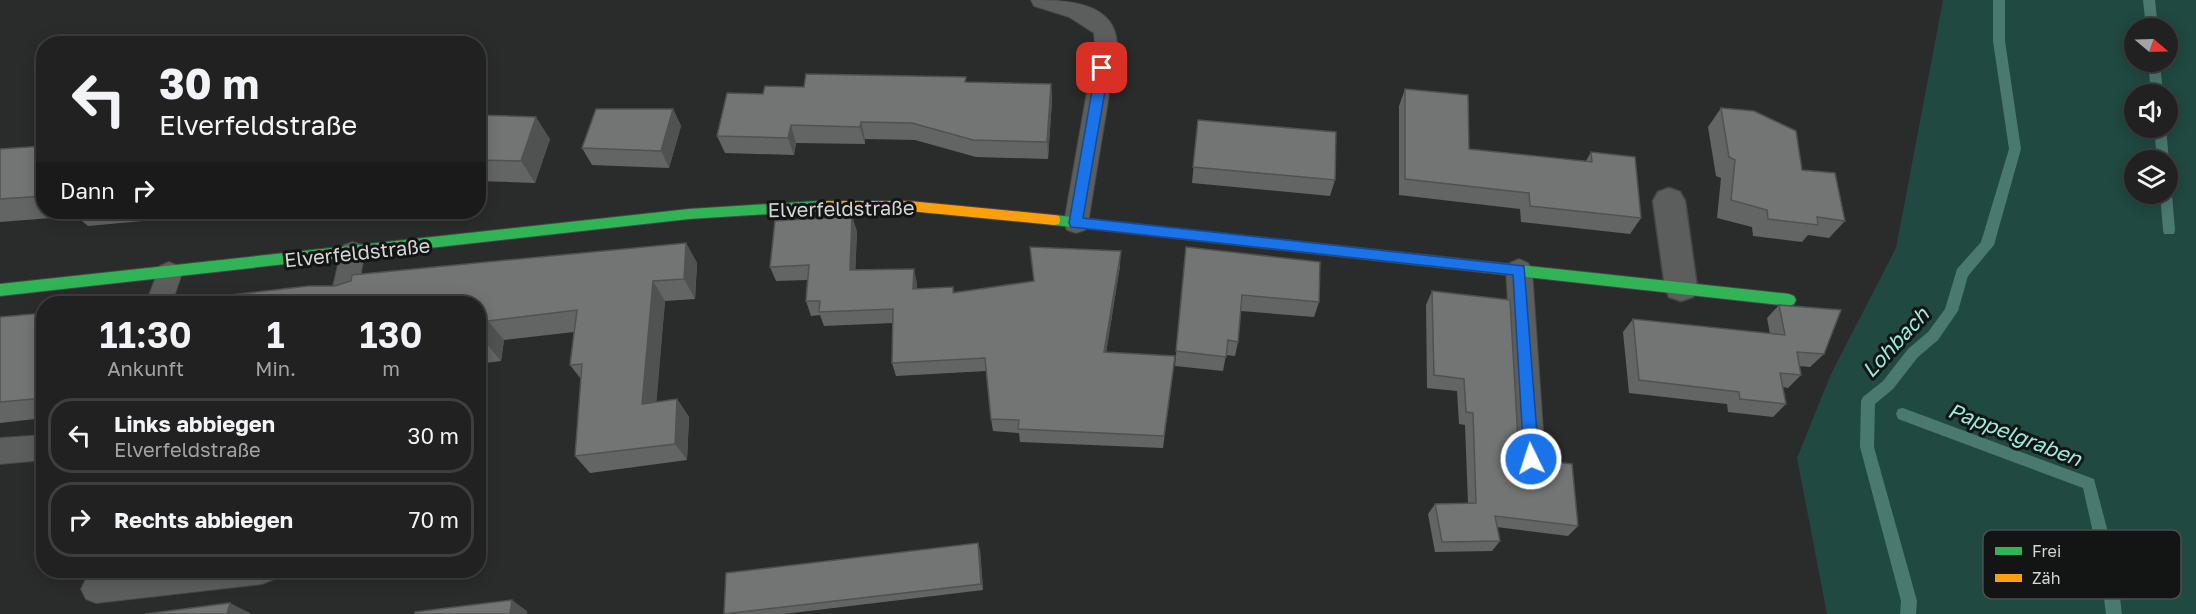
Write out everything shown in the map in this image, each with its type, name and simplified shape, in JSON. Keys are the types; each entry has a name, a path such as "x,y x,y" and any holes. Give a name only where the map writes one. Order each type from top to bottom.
{"street":[{"path":"1669,201 1681,287"},
{"name":"Elverfeldstraße","path":"0,290 690,214 820,205 909,206 1789,300"}],"lane":[{"path":"1052,1 1097,22 1104,31 1106,45 1076,223"},
{"path":"344,296 353,252"},
{"path":"1519,270 1531,459"},
{"path":"161,296 169,273"},
{"path":"0,451 36,448"},
{"path":"96,589 192,578"}],"green space":[{"path":"1943,0 2196,0 2196,614 1827,614 1797,458 1831,374 1896,248"}],"building":[{"path":"806,74 966,77 965,82 1051,84 1047,142 973,140 912,123 861,122 860,127 791,125 788,138 717,136 727,93 763,94 765,86 804,87"},
{"path":"1405,89 1468,95 1469,149 1592,162 1591,152 1635,157 1641,218 1530,206 1529,193 1405,179"},
{"path":"1721,108 1754,111 1796,131 1802,170 1835,173 1845,221 1817,217 1818,225 1768,219 1767,210 1731,200 1735,160 1729,157"},
{"path":"596,109 673,109 661,151 582,148"},
{"path":"486,115 536,117 521,161 486,160"},
{"path":"1198,120 1336,132 1335,180 1193,167"},
{"path":"36,147 36,197 0,199 0,149"},
{"path":"852,216 850,270 914,269 913,289 953,287 953,293 1034,281 1030,247 1121,251 1104,352 1175,356 1164,436 1018,429 1019,420 991,419 985,358 892,363 893,309 819,312 820,301 806,301 809,265 770,267 775,221"},
{"path":"686,243 684,279 653,281 642,404 677,399 675,444 575,456 582,364 570,365 577,310 488,321 486,335 486,296 223,296 309,286 335,286 351,281 352,275"},
{"path":"1186,247 1320,262 1319,302 1242,295 1238,342 1228,340 1226,357 1176,351"},
{"path":"1432,291 1510,300 1519,458 1539,463 1546,461 1572,464 1578,526 1495,516 1500,541 1442,542 1435,504 1476,503 1473,413 1466,412 1464,379 1434,375"},
{"path":"1779,305 1841,310 1824,354 1797,352 1801,375 1780,373 1786,404 1740,399 1739,392 1639,380 1633,319 1785,335"},
{"path":"36,314 36,399 0,402 0,317"},
{"path":"978,543 981,584 724,614 726,573"},
{"path":"512,600 510,614 415,614 415,612"},
{"path":"230,603 227,614 145,614"}],"waterway":[{"name":"Lohbach","path":"1908,614 1909,601 1867,447 1868,401 1888,385 1913,353 1933,336 1951,311 1962,273 1987,245 2015,149 1999,41 1999,0"},
{"path":"2149,0 2151,18"},
{"path":"2155,72 2156,84"},
{"path":"2161,138 2162,150"},
{"path":"2167,204 2169,230"},
{"name":"Pappelgraben","path":"1903,414 2089,484 2100,530"},
{"name":"Pappelgraben","path":"2112,599 2114,614"}],"traffic: fast":[{"path":"0,290 689,214 818,206"},
{"path":"1054,220 1789,300"}],"traffic: slow":[{"path":"818,206 909,206 1054,220"}],"route":[{"path":"1102,68 1076,223 1519,270 1531,459"}]}
